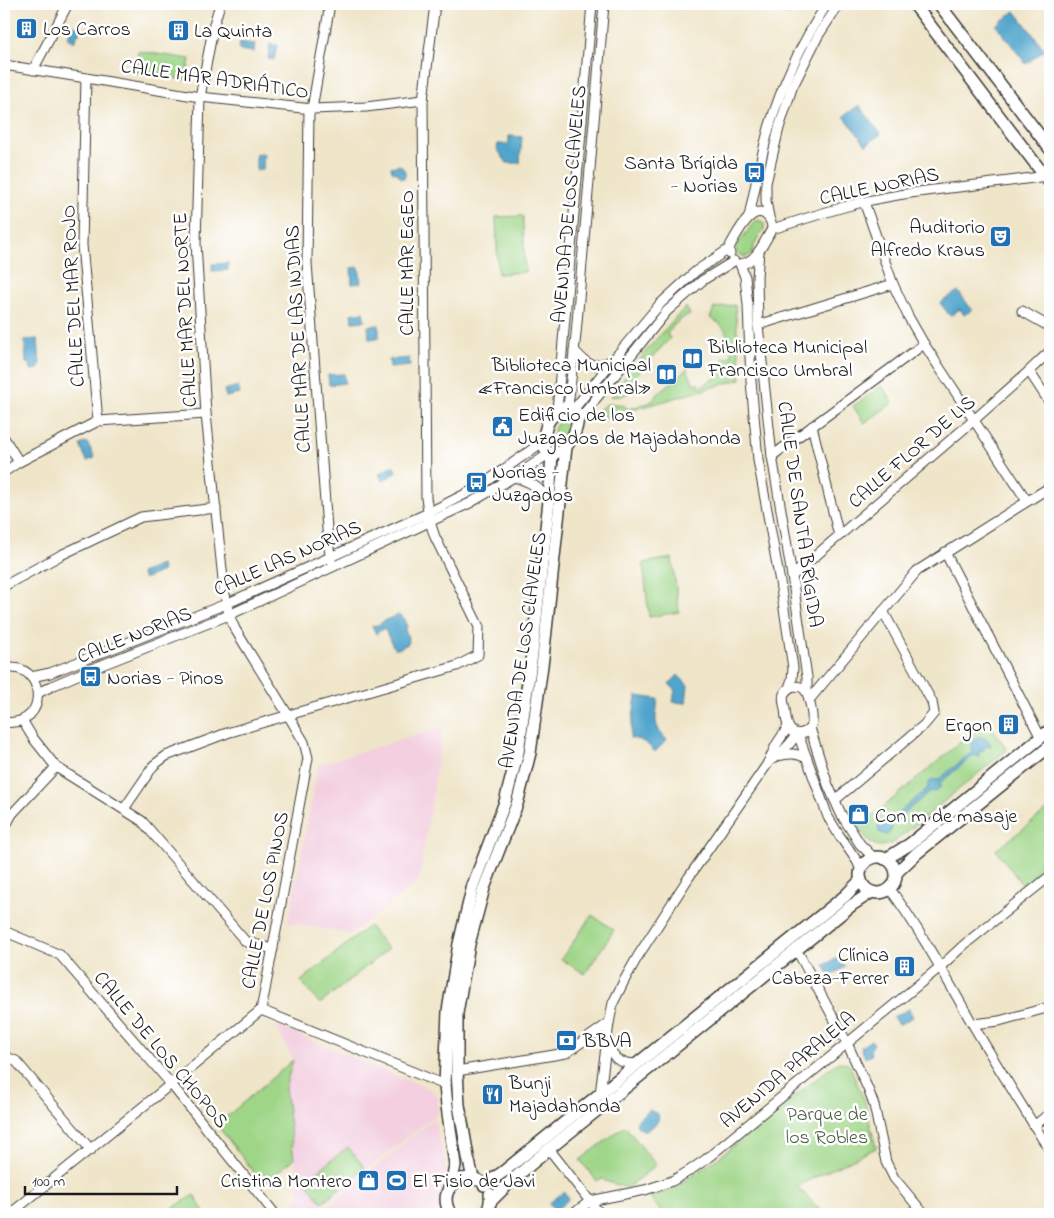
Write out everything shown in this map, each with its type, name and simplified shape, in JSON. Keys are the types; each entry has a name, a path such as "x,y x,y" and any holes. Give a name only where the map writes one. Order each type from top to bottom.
{"street":[{"path":"33,70 68,4"},
{"name":"CALLE MAR DEL NORTE","path":"220,4 214,24 200,98 196,243 206,414 226,604 229,615"},
{"name":"CALLE MAR DE LAS INDIAS","path":"330,4 310,109 307,263 330,556 334,567"},
{"name":"CALLE MAR EGEO","path":"288,715 457,666 478,655 479,627 435,537 426,498 423,100 435,4"},
{"path":"566,409 592,4"},
{"name":"AVENIDA DE LOS CLAVELES","path":"566,409 574,350 604,4"},
{"path":"749,217 770,126 784,84 810,31 827,4"},
{"path":"577,422 667,311 703,280 737,263 746,264 759,251 772,229 772,222 766,202 766,183 779,128 792,88 818,36 839,4"},
{"path":"914,4 1048,180"},
{"path":"939,4 1050,149"},
{"name":"CALLE MAR ADRIÁTICO","path":"4,65 200,98 310,109 366,107 423,100"},
{"name":"CALLE DEL MAR ROJO","path":"86,78 82,245 98,421"},
{"name":"CALLE NORIAS","path":"772,229 864,202 934,190 1018,180 1048,180"},
{"path":"864,202 893,284 908,316 924,344 1027,501"},
{"path":"566,409 577,416 576,432 566,447 559,452 551,453 546,449 544,441 545,428 549,420 566,409 613,360 660,304 696,271 730,249 731,244 749,217 756,212 763,212 769,217"},
{"name":"CALLE DE SANTA BRÍGIDA","path":"730,249 730,256 737,263 745,277 758,460 780,582 792,668 792,679 783,698 788,727"},
{"name":"CALLE DE SANTA BRÍGIDA","path":"759,251 757,278 758,325 772,456 792,576 812,720 810,728 822,766 842,814 860,844 879,858"},
{"path":"758,325 893,284"},
{"path":"1022,311 1050,327"},
{"path":"772,456 924,344"},
{"path":"574,350 590,365 600,366 613,360"},
{"name":"CALLE FLOR DE LIS","path":"792,576 974,420 1050,351"},
{"path":"1029,371 1050,403"},
{"path":"4,472 19,462 98,421 206,414"},
{"path":"812,426 839,536"},
{"path":"4,438 19,462"},
{"name":"CALLE LAS NORIAS","path":"31,677 50,673 226,604 428,513 479,487 544,441"},
{"name":"AVENIDA DE LOS CLAVELES","path":"473,1178 459,1105 457,1013 469,944 484,888 516,804 530,753 544,658 566,447"},
{"name":"AVENIDA DE LOS CLAVELES","path":"449,1214 446,1199 451,1186 455,1165 445,1085 448,1011 459,944 473,885 505,802 518,752 532,654 549,501 551,453"},
{"name":"CALLE NORIAS","path":"38,694 89,670 229,615 430,522 470,503 551,453"},
{"path":"514,477 535,485 549,501"},
{"path":"789,688 797,686 805,689 808,696 917,571 1050,487"},
{"path":"4,586 61,555 141,517 216,508"},
{"path":"945,552 1041,738"},
{"path":"835,800 924,725 934,713 932,702 883,610"},
{"name":"CALLE DE LOS PINOS","path":"10,1214 261,1010 308,758 304,742 235,629 229,615"},
{"path":"4,722 22,720 29,716 37,702 38,694 36,685 31,677 25,672 6,666"},
{"path":"124,808 154,765 166,756 227,733 288,715"},
{"path":"22,720 56,767 142,821 246,942 273,949"},
{"path":"600,1094 609,1023 614,1003 638,956 689,876 768,762 788,727 797,734 803,733 810,728"},
{"path":"484,1184 503,1172 845,896 861,875 864,864 869,860 894,854 910,844 1050,730"},
{"path":"797,734 828,817 857,861 863,885 872,892 881,893 890,889 896,879 896,873 892,864 879,858"},
{"path":"768,762 777,756 797,734"},
{"path":"896,873 917,853 1050,746"},
{"path":"777,756 791,753 807,758"},
{"path":"4,835 6,825 12,814 56,767"},
{"name":"AVENIDA PARALELA","path":"573,1214 590,1201 645,1190 672,1181 705,1160 965,944 1050,876"},
{"path":"890,889 940,966 972,1024 1050,1151"},
{"path":"486,1214 491,1202 510,1180 852,905 872,892"},
{"name":"CALLE DE LOS CHOPOS","path":"4,931 60,955 171,1084 275,1214"},
{"path":"796,951 847,1043 868,1089 874,1105 886,1162 894,1178 924,1214"},
{"path":"972,1024 999,1021 1050,1007"},
{"path":"261,1010 445,1085"},
{"path":"457,1070 566,1053 609,1023"},
{"path":"607,1040 611,1052 617,1060 625,1064 637,1064"},
{"path":"4,1056 16,1061 91,1150"},
{"path":"1034,1126 1050,1113"},
{"path":"549,1149 600,1214"},
{"path":"451,1186 461,1179 473,1178 479,1180 488,1190 491,1202"}],"shaded area":[{"path":"443,727 419,881 352,934 288,923 318,765"},
{"path":"275,1025 433,1091 438,1098 438,1113 311,1214 288,1214 300,1196 285,1088 293,1060"},
{"path":"434,1119 449,1179 440,1199 440,1208 432,1214 318,1214"}],"green space":[{"path":"779,4 803,4 788,15"},
{"path":"138,51 190,59 186,80 135,72"},
{"path":"523,216 525,272 498,274 496,217"},
{"path":"759,220 764,223 764,230 755,243 752,254 745,257 737,253 736,247 754,222"},
{"path":"735,305 741,379 598,420 595,414 607,404 625,406 628,409 651,402 687,369 694,384 698,383 700,387 729,370 723,359 732,356 727,335 724,328 710,318 714,308"},
{"path":"686,307 690,315 674,325 667,334 670,338 628,384 634,390 620,396 611,396 647,350"},
{"path":"882,386 893,403 864,423 853,406"},
{"path":"561,420 567,422 568,428 565,435 557,440 554,436 554,429"},
{"path":"672,558 679,612 649,617 643,563"},
{"path":"987,720 1007,750 893,843 881,846 872,844 858,828"},
{"path":"1050,808 1050,866 1024,887 996,850"},
{"path":"592,915 614,930 585,974 561,959"},
{"path":"369,926 388,949 320,1004 301,981"},
{"path":"293,1060 285,1088 294,1159 263,1184 217,1125"},
{"name":"Parque de los Robles","path":"839,1062 847,1063 850,1066 865,1102 876,1148 797,1186 824,1214 663,1214 650,1197 673,1189 718,1158"},
{"path":"625,1126 656,1165 627,1188 605,1181 602,1178 597,1181 580,1160"},
{"path":"348,1147 365,1168 322,1202 305,1181"},
{"path":"194,1195 205,1214 174,1214 171,1209"}],"water":[{"path":"1015,11 1045,50 1026,64 996,25"},
{"path":"73,26 79,26 80,31 74,42 67,38"},
{"path":"240,42 255,44 254,52 239,50"},
{"path":"270,44 277,45 274,60 268,59"},
{"path":"859,105 881,134 866,145 844,116"},
{"path":"509,136 522,137 520,163 507,163 497,149 498,144 509,144"},
{"path":"256,154 264,154 263,170 256,170"},
{"path":"399,165 404,170 404,178 401,178 392,171 391,167"},
{"path":"228,263 228,270 212,271 212,264"},
{"path":"359,267 361,283 352,284 351,268"},
{"path":"958,291 972,310 964,315 960,309 950,316 940,303"},
{"path":"363,312 365,321 352,322 351,314"},
{"path":"379,325 379,338 369,339 368,326"},
{"path":"38,339 40,365 38,369 31,370 30,363 26,363 25,340"},
{"path":"409,358 410,366 390,368 389,360"},
{"path":"344,374 345,383 329,385 328,375"},
{"path":"238,386 240,394 226,397 224,390"},
{"path":"87,442 95,458 87,461 80,445"},
{"path":"393,466 397,472 383,481 379,474"},
{"path":"161,565 163,571 144,579 141,573"},
{"path":"398,615 402,616 407,626 405,630 409,640 408,644 398,649 394,648 384,628 376,634 372,626 379,625 383,621"},
{"path":"678,675 688,685 686,703 673,702 675,690 669,684"},
{"path":"636,696 658,699 657,726 667,740 655,752 644,742 630,738"},
{"path":"979,737 987,739 991,746 985,746 984,750 979,751 979,757 974,755 940,783 938,790 931,791 891,824 892,829 889,833 886,835 879,832 880,822 889,821 928,788 930,781 938,780 972,752 972,743"},
{"path":"840,957 845,967 830,976 824,965"},
{"path":"909,1009 913,1017 898,1025 893,1017"},
{"path":"871,1040 874,1044 870,1050 871,1055 865,1058 861,1047"},
{"path":"649,1110 658,1114 659,1117 655,1124 646,1131 636,1124"},
{"path":"564,1192 569,1199 555,1211 549,1203"}],"place":[{"name":"Los Carros","path":"27,28"},
{"name":"La Quinta","path":"178,30"},
{"name":"Santa Brígida - Norias","path":"754,173"},
{"name":"Auditorio Alfredo Kraus","path":"1001,237"},
{"name":"Biblioteca Municipal Francisco Umbral","path":"692,358"},
{"name":"Biblioteca Municipal «Francisco Umbral»","path":"667,375"},
{"name":"Edificio de los Juzgados de Majadahonda","path":"502,426"},
{"name":"Norias - Juzgados","path":"476,482"},
{"name":"Norias - Pinos","path":"91,677"},
{"name":"Ergon","path":"1008,724"},
{"name":"Con m de masaje","path":"859,815"},
{"name":"Clínica Cabeza-Ferrer","path":"905,966"},
{"name":"BBVA","path":"567,1040"},
{"name":"Bunji Majadahonda","path":"493,1094"},
{"name":"Cristina Montero","path":"368,1180"},
{"name":"El Fisio de Javi","path":"396,1180"}]}
